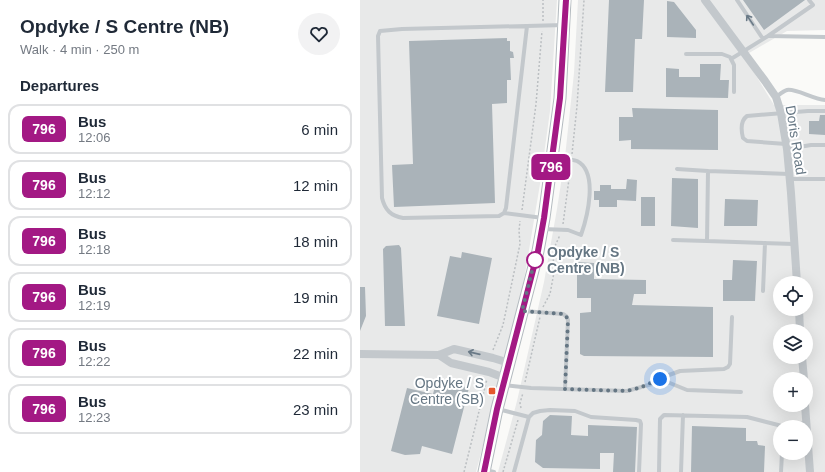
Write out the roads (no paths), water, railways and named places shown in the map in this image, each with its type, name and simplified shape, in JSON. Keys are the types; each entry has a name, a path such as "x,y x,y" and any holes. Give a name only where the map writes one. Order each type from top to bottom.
{"main road":[{"path":"488,471 497,409 538,251 543,223 560,98 566,0"}],"street":[{"name":"Doris Road","path":"705,0 776,97 781,113 786,146 796,276"},
{"path":"360,354 439,355 454,349 509,363"},
{"path":"439,355 451,363 489,372 504,382"},
{"path":"809,460 810,472"}],"lane":[{"path":"736,0 763,39"},
{"path":"731,59 813,5 809,0"},
{"path":"552,159 577,161 586,170 589,181 589,207 581,235 521,215 504,213 499,216 396,217 386,209 382,198 378,36 380,31 402,29 542,26 564,24"},
{"path":"504,213 506,208 527,26"},
{"path":"768,36 825,37"},
{"path":"686,54 722,54 731,59 734,65 734,92"},
{"path":"776,97 788,90 794,90 815,99 825,100"},
{"path":"825,111 747,116 744,117 742,122 743,138 747,142 786,146 825,145"},
{"path":"677,169 825,179"},
{"path":"707,241 708,171"},
{"path":"673,240 794,244"},
{"path":"763,291 765,243"},
{"path":"522,311 563,314 566,316 568,320 565,389"},
{"path":"504,382 524,388 627,391 639,388 680,371 724,369 728,367 731,360 732,317"},
{"path":"660,379 687,390 741,392"},
{"path":"497,409 529,417"},
{"path":"514,472 529,417 533,413 540,410 570,411 591,417 640,421 639,472"},
{"path":"659,472 661,417 664,415 747,417 773,424"},
{"path":"681,472 683,415"},
{"path":"781,472 782,460"}],"place":[{"name":"Opdyke / S Centre (NB)","path":"535,260"},
{"name":"Opdyke / S Centre (SB)","path":"492,391"}]}
